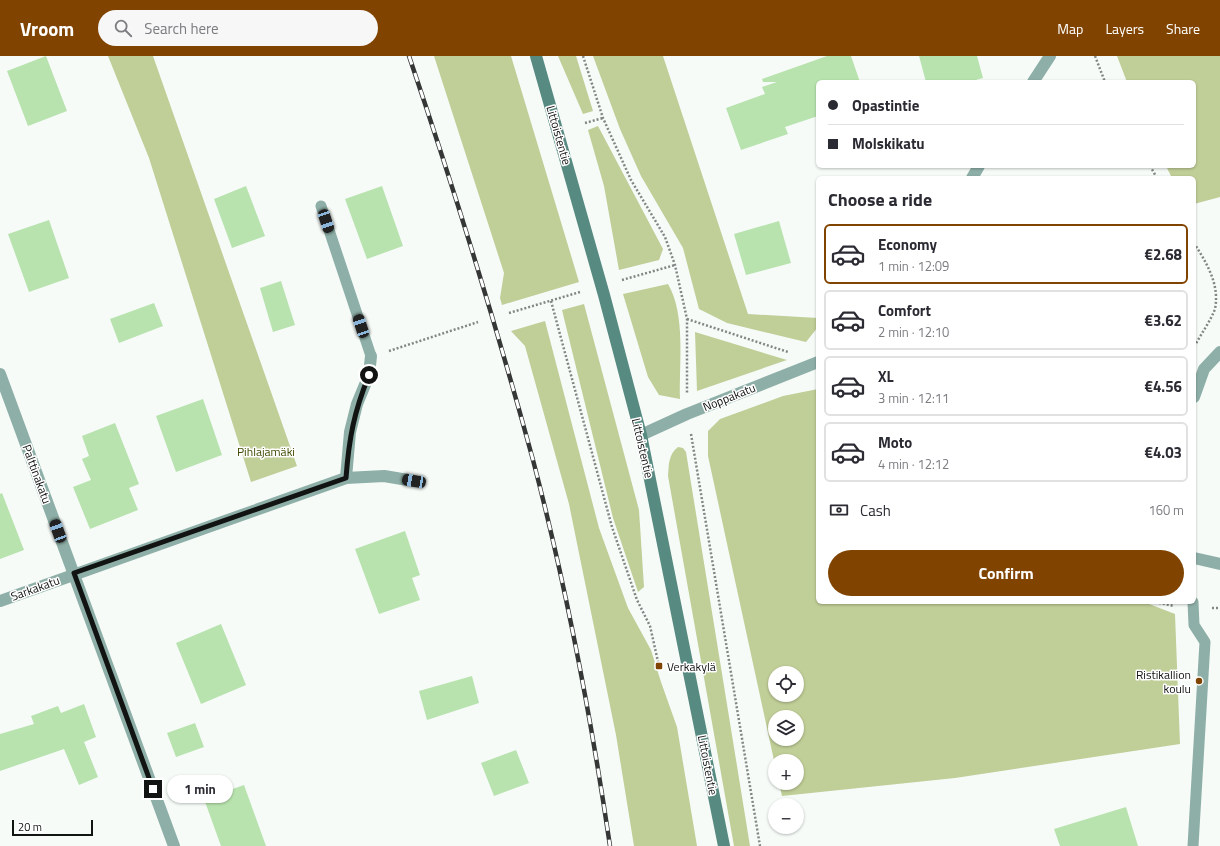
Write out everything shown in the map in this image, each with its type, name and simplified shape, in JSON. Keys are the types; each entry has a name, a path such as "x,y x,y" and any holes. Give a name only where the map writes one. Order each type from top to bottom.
{"street":[{"name":"Littoistentie","path":"536,56 604,295 641,435 724,846"},
{"path":"1034,80 1050,56"},
{"path":"1196,391 1204,369 1220,352"},
{"path":"346,478 350,432 357,404 369,375 371,356"},
{"name":"Noppakatu","path":"641,435 686,414 816,363"},
{"name":"Palttinakatu","path":"0,374 174,846"},
{"name":"Sarkakatu","path":"0,601 74,573 346,478 384,476 414,481"},
{"path":"1196,558 1220,564"}],"lane":[{"path":"322,206 371,356"},
{"path":"1193,604 1194,625 1205,642 1193,846"}],"path":[{"path":"583,56 603,118 630,180 665,237 675,265 687,319 686,414 694,447 760,846"},
{"path":"1095,56 1104,80"},
{"path":"585,123 603,118"},
{"path":"1196,246 1213,275 1217,297 1215,308 1196,343"},
{"path":"622,280 675,265"},
{"path":"509,313 580,292"},
{"path":"551,301 612,527 637,600 650,626 659,666"},
{"path":"687,319 789,352"},
{"path":"371,356 478,322"}],"green space":[{"name":"Pihlajamäki","path":"108,56 153,56 297,466 251,482 149,158"},
{"path":"434,56 511,56 579,282 502,305 500,298 504,273"},
{"path":"558,56 576,56 593,111 583,114"},
{"path":"593,56 663,56 748,314 816,318 816,330 806,342 727,323 699,309 683,248 641,176 620,129"},
{"path":"1117,56 1220,56 1220,197 1196,203 1196,176 1171,176 1167,168 1196,168 1196,80 1126,80"},
{"path":"598,126 663,249 659,260 619,270 604,186 588,130"},
{"path":"668,284 674,296 679,325 681,355 680,399 659,395 648,377 623,294"},
{"path":"584,304 639,510 644,587 638,592 613,518 562,310"},
{"path":"545,321 599,528 628,608 651,650 677,727 697,846 634,846 616,735 569,504 525,346 511,331"},
{"path":"695,332 787,360 697,391"},
{"path":"816,389 816,604 1149,604 1175,614 1180,744 955,778 782,796 781,790 804,790 804,754 773,754 771,746 804,746 804,710 768,710 768,733 708,456 708,431 720,419 783,396"},
{"path":"678,447 683,448 686,452 750,846 734,846 668,476 672,453"}],"building":[{"path":"46,56 67,111 28,126 7,71"},
{"path":"827,56 851,56 859,80 816,80 816,117 785,127 788,134 741,150 726,108 765,94 762,87 777,82 763,82 762,79"},
{"path":"919,56 977,56 983,78 976,80 925,80"},
{"path":"246,186 265,236 232,248 214,199"},
{"path":"382,186 403,246 367,259 345,199"},
{"path":"49,220 69,278 29,292 8,234"},
{"path":"779,221 791,263 746,275 734,234"},
{"path":"281,281 295,325 273,332 260,288"},
{"path":"154,303 163,326 119,343 110,319"},
{"path":"203,399 222,455 176,472 156,416"},
{"path":"115,423 139,484 129,488 138,510 90,529 73,487 91,480 82,459 89,456 82,436"},
{"path":"2,493 24,550 0,559 0,494"},
{"path":"405,531 420,575 412,578 420,600 379,614 355,549"},
{"path":"221,624 246,685 201,704 176,643"},
{"path":"472,676 479,703 427,720 419,691"},
{"path":"84,704 96,737 84,742 98,777 79,785 64,749 0,771 0,734 34,724 31,716 58,706 61,713"},
{"path":"195,723 204,747 176,757 167,733"},
{"path":"516,750 529,783 494,796 481,763"},
{"path":"244,785 266,846 221,846 204,799"},
{"path":"1126,807 1138,846 1060,846 1054,829"}],"railway":[{"path":"409,56 474,257 533,460 545,507 577,652 595,749 610,846"}],"place":[{"name":"Verkakylä","path":"659,666"},
{"name":"Ristikallion koulu","path":"1199,681"}],"route":[{"path":"153,789 74,573 346,478 350,432 357,404 369,375"}]}
